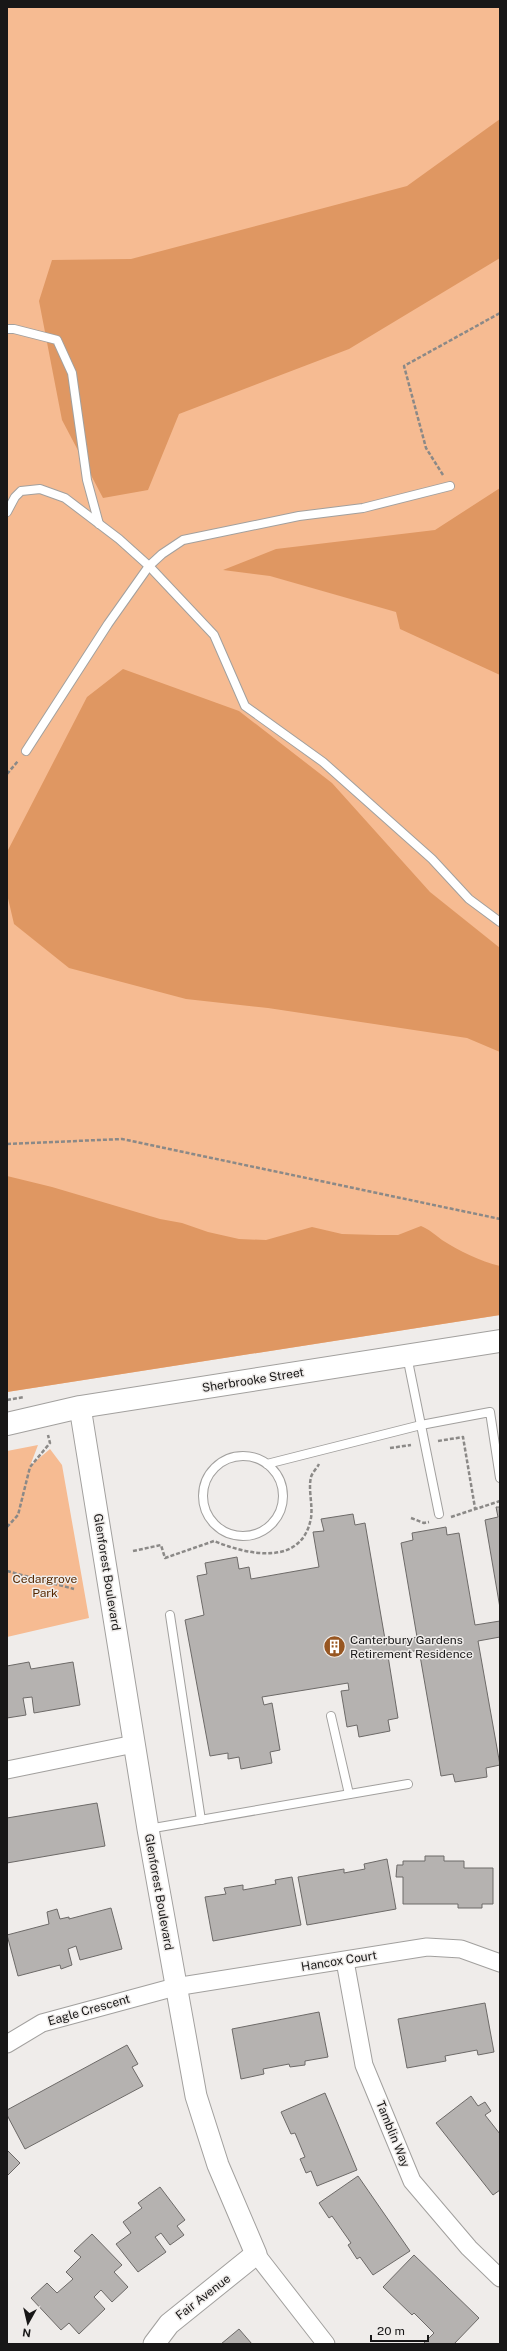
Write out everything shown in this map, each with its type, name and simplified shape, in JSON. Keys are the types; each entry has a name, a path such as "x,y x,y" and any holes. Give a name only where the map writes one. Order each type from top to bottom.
{"main road":[{"name":"Sherbrooke Street","path":"7,1424 80,1407 500,1341"}],"street":[{"name":"Glenforest Boulevard","path":"80,1407 148,1829 175,1987 196,2096 218,2165 256,2254 326,2344"},
{"path":"7,1770 134,1744"},
{"name":"Hancox Court","path":"175,1987 427,1947 461,1949 500,1963"},
{"name":"Tamblin Way","path":"345,1960 364,2065 412,2180 469,2248 500,2278"},
{"name":"Eagle Crescent","path":"7,2044 42,2023 175,1987"},
{"name":"Fair Avenue","path":"154,2344 169,2324 256,2254"}],"lane":[{"path":"7,329 14,329 57,340 72,373 87,480 99,524"},
{"path":"26,751 108,624 149,566 162,554 183,540 299,516 363,508 450,486"},
{"path":"7,512 15,497 21,491 40,489 65,498 99,524 149,566 214,636 245,706 323,762 432,859 469,899 500,922"},
{"path":"407,1356 440,1518"},
{"path":"267,1464 276,1474 282,1487 283,1500 279,1513 272,1524 261,1532 248,1536 234,1535 222,1530 212,1522 206,1511 203,1498 204,1485 210,1474 219,1464 230,1458 243,1456 256,1458 267,1464 421,1425 490,1412 500,1478"},
{"path":"170,1615 201,1820"},
{"path":"331,1716 349,1794"},
{"path":"148,1829 408,1784"}],"path":[{"path":"450,486 426,448 404,366 500,313"},
{"path":"7,774 26,751"},
{"path":"7,1144 122,1139 433,1207 500,1219"},
{"path":"7,1527 18,1515 30,1467 50,1443 43,1416"},
{"path":"385,1449 463,1437 474,1508"},
{"path":"133,1551 161,1545 165,1558 214,1540 234,1549 257,1554 282,1553 305,1537 311,1517 311,1477 322,1459"},
{"path":"411,1518 424,1523 500,1501"},
{"path":"7,1572 74,1589"}],"green space":[{"path":"7,7 500,7 500,1315 7,1392"},
{"name":"Cedargrove Park","path":"38,1445 30,1466 50,1449 62,1465 89,1618 7,1637 7,1451"}],"shaded area":[{"path":"500,119 500,258 349,349 179,414 148,490 103,498 62,420 39,301 52,260 131,259 407,186"},
{"path":"500,488 500,675 400,629 396,612 270,576 223,570 276,549 435,530"},
{"path":"123,669 239,711 332,783 430,892 500,948 500,1052 467,1038 268,1008 186,999 69,968 14,924 7,894 7,852 87,697"},
{"path":"7,1176 52,1187 160,1219 182,1223 208,1232 239,1239 266,1240 312,1227 342,1234 398,1235 421,1226 463,1252 500,1266 500,1315 7,1392"}],"building":[{"path":"496,1507 500,1507 500,1608 485,1520 498,1517"},
{"name":"Canterbury Gardens Retirement Residence","path":"353,1514 355,1525 365,1523 386,1645 417,1637 401,1543 413,1540 412,1533 446,1527 447,1535 459,1533 475,1625 500,1621 500,1637 478,1641 500,1765 486,1768 487,1777 455,1782 453,1774 441,1776 419,1650 388,1656 398,1718 388,1720 390,1731 359,1737 357,1725 347,1727 341,1691 349,1690 348,1683 262,1697 264,1705 272,1703 280,1750 270,1752 272,1763 241,1769 239,1757 228,1759 228,1753 210,1756 185,1620 204,1615 197,1576 207,1574 205,1563 237,1557 239,1569 249,1567 251,1579 319,1567 313,1532 324,1531 321,1519"},
{"path":"29,1662 31,1669 73,1662 80,1705 34,1713 32,1697 23,1698 26,1715 7,1718 7,1666"},
{"path":"97,1803 105,1846 7,1863 7,1818"},
{"path":"425,1856 444,1856 444,1861 464,1861 464,1868 493,1868 493,1904 482,1904 482,1908 458,1908 458,1904 403,1904 403,1877 396,1877 397,1865 403,1865 403,1861 425,1861"},
{"path":"387,1859 396,1909 307,1925 298,1877 344,1869 344,1873 365,1869 364,1864"},
{"path":"292,1877 301,1925 213,1941 205,1897 226,1894 224,1888 243,1885 243,1890 276,1884 275,1880"},
{"path":"111,1908 122,1949 80,1960 76,1946 68,1949 72,1965 61,1969 60,1965 18,1976 7,1935 49,1924 47,1912 57,1909 60,1919 69,1917 69,1919"},
{"path":"485,2003 494,2052 478,2055 477,2050 445,2056 446,2061 407,2068 398,2019"},
{"path":"319,2012 328,2057 305,2061 305,2065 290,2067 289,2064 263,2069 264,2074 241,2079 232,2029"},
{"path":"127,2045 138,2064 132,2067 143,2086 25,2149 7,2115 7,2110"},
{"path":"325,2093 357,2170 317,2186 311,2171 306,2173 300,2159 305,2157 295,2133 291,2134 281,2112"},
{"path":"471,2096 478,2106 485,2102 491,2111 485,2115 500,2134 500,2190 493,2195 436,2123"},
{"path":"7,2150 20,2163 7,2176"},
{"path":"358,2176 410,2251 373,2275 360,2257 357,2259 348,2245 351,2243 332,2216 329,2218 319,2203"},
{"path":"160,2187 185,2220 177,2226 184,2235 170,2245 161,2233 155,2237 166,2252 138,2272 116,2244 131,2233 123,2222 142,2208 138,2203"},
{"path":"92,2234 122,2265 114,2272 128,2287 112,2302 101,2290 94,2297 105,2309 79,2334 69,2323 61,2330 31,2298 47,2283 57,2293 73,2279 66,2272 81,2257 74,2251"},
{"path":"414,2255 479,2318 454,2344 423,2344 434,2333 414,2313 412,2315 383,2287"},
{"path":"239,2329 252,2344 221,2344"}],"place":[{"name":"Canterbury Gardens Retirement Residence","path":"335,1647"}]}
